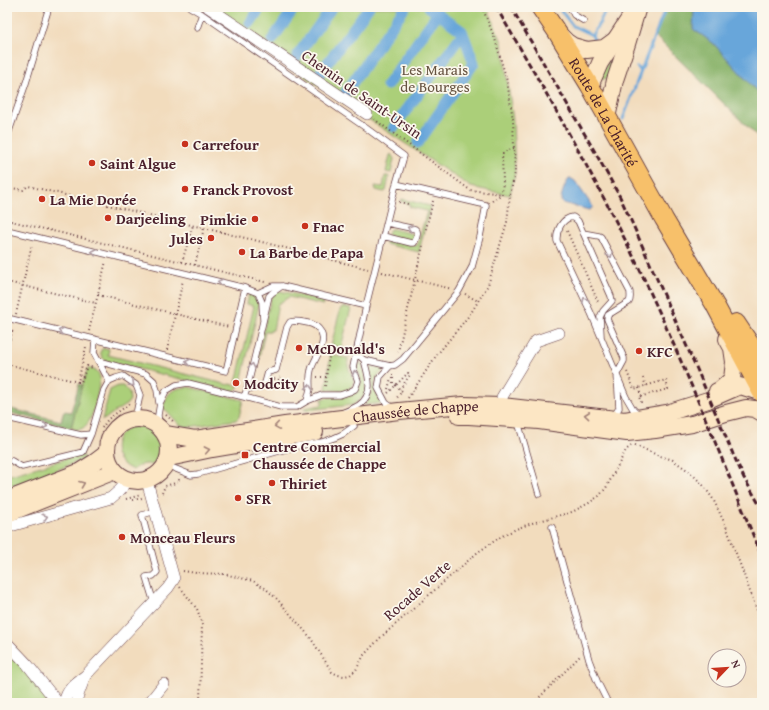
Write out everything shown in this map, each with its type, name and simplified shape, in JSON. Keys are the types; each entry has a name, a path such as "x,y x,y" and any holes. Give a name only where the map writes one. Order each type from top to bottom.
{"main road":[{"name":"Route de La Charité","path":"540,7 590,86 664,219 757,377"},
{"path":"590,86 600,63 637,7"},
{"path":"607,118 615,80 628,44 637,7"},
{"path":"557,32 573,46 588,50 604,48 616,39"},
{"path":"590,86 615,80"},
{"name":"Route de La Charité","path":"664,219 684,242 757,377"},
{"name":"Chaussée de Chappe","path":"664,219 673,244 732,348 734,362 732,379 720,390 667,413"},
{"name":"Chaussée de Chappe","path":"135,419 166,424 195,439 285,425 463,405 501,412 613,418 625,420 637,413 667,413 708,400 757,377"},
{"name":"Chaussée de Chappe","path":"655,430 684,424 713,413 738,401 757,377"},
{"name":"Chaussée de Chappe","path":"167,461 230,446 354,426 501,412 517,419 627,433 692,424 746,408 755,409 762,413"},
{"path":"135,419 124,422 118,426 110,437 107,445 107,453 110,463 115,471 123,477 133,481 147,481 157,475 167,461 170,447 166,424"},
{"path":"7,500 79,472 107,453"},
{"path":"7,514 115,471"}],"street":[{"name":"Chemin de Saint-Ursin","path":"205,11 367,114"},
{"path":"501,412 502,397 536,341 559,333"},
{"path":"7,527 111,498 129,480"},
{"path":"64,703 69,690 74,684 85,676 168,588 174,579 147,481"},
{"path":"7,643 27,664 58,703"},
{"path":"76,703 85,676"},
{"path":"149,703 164,684"},
{"path":"44,686 56,690 69,690"}],"lane":[{"path":"7,137 26,83 49,7"},
{"path":"166,424 158,415 160,403 166,391 176,385 188,383 281,407 297,407 322,395 340,395 355,389 358,382 354,367 356,353 383,236 404,156 205,11 190,7"},
{"path":"572,7 571,9 574,15 584,22"},
{"path":"197,28 205,11"},
{"path":"396,184 486,205 472,268 459,291 404,359 380,377 378,388 386,403 399,411"},
{"path":"601,336 600,317 612,301 611,296 578,221 573,217 567,217 563,221 557,235 557,241 601,336 626,397 637,413"},
{"path":"383,236 411,243 414,243 415,241 417,230 387,223"},
{"path":"7,230 245,288 258,293 262,302 263,320"},
{"path":"583,233 601,237 630,292 630,300 608,315 607,319 624,358 624,361 617,374 619,408 613,418"},
{"path":"258,293 273,286 282,286 366,306"},
{"path":"244,397 269,296 282,286"},
{"path":"7,318 226,371 245,288"},
{"path":"247,389 260,387 266,383 268,372 276,370 287,327 290,322 295,320 312,324 319,329 323,338 322,346 313,363 307,401"},
{"path":"95,339 94,353 109,381"},
{"path":"356,353 364,360 393,366"},
{"path":"326,420 359,405 366,397 369,388 369,380 364,360"},
{"path":"98,361 146,374 154,380 160,403"},
{"path":"12,461 22,467 83,452 91,434 104,390 109,381 116,378 123,376 136,385 140,395 135,419"},
{"path":"7,418 80,435 91,434"},
{"path":"517,419 539,494"},
{"path":"167,461 191,475 198,474 297,446 322,442 343,434 354,426"},
{"path":"154,603 146,577 153,576 157,572 142,515 155,511"},
{"path":"552,527 586,649 597,681 608,703"}],"path":[{"name":"Chemin de Saint-Ursin","path":"367,114 470,190 502,194"},
{"path":"486,205 502,194 503,154 514,148"},
{"path":"7,187 23,190 28,186 192,225 459,291 478,302"},
{"path":"424,237 433,201"},
{"path":"399,202 408,204 408,206"},
{"path":"7,220 266,282 273,286"},
{"path":"563,221 600,305"},
{"path":"182,262 192,225"},
{"path":"7,351 36,227"},
{"path":"195,265 204,228"},
{"path":"393,366 423,244"},
{"path":"165,356 186,263"},
{"path":"7,282 96,303"},
{"path":"98,295 236,329"},
{"path":"324,386 330,349 335,348 335,354 339,354"},
{"path":"625,366 634,389 666,380 668,389 639,397 641,402 637,413"},
{"path":"391,374 388,393 396,386 408,373 410,375 399,389 396,386 393,383"},
{"path":"273,379 279,380 280,377"},
{"path":"643,378 646,386"},
{"path":"638,388 642,397"},
{"path":"101,431 102,426 108,419 131,402"},
{"name":"Rocade Verte","path":"180,567 182,571 224,574 253,581 265,588 277,599 310,637 332,672 344,676 350,675 356,670 364,655 380,638 478,552 502,536 516,529 572,512 599,496 614,475 626,450 638,442"},
{"path":"634,444 657,455 673,460 690,472 713,499 726,526 762,624"},
{"path":"174,579 197,609 202,623 200,703"},
{"path":"534,703 586,649"}],"green space":[{"name":"Les Marais de Bourges","path":"199,7 487,7 502,42 513,120 515,173 510,195 471,187"},
{"path":"666,7 762,7 762,141 654,35"},
{"path":"616,52 610,75 607,78 602,79 599,75"},
{"path":"391,154 394,159 391,173 386,172"},
{"path":"385,176 389,177 386,191 376,190 375,186 383,187"},
{"path":"402,199 430,206 419,252 385,244 388,240 417,246 427,211 410,207 409,204 401,201"},
{"path":"390,229 413,234 414,238 411,241 387,235"},
{"path":"280,291 322,300 323,305 289,297 278,304 273,330 265,332 256,371 254,372 271,298"},
{"path":"249,293 257,297 258,309 241,382 236,383 254,306 247,304"},
{"path":"342,307 351,308 340,352 337,353 337,347 331,346"},
{"path":"104,348 109,349 108,355 229,385 239,386 236,390 231,391 106,361 102,358 101,353 101,350"},
{"path":"332,349 335,356 348,358 348,366 354,380 350,388 347,390 340,391 326,389"},
{"path":"358,363 363,364 366,383 366,392 362,398 353,405 305,410 304,408 322,405 322,399 324,398 343,397 355,392 360,386 361,382 355,365"},
{"path":"370,366 384,370 376,378 375,387 380,399 384,403 364,405 370,396 372,387"},
{"path":"88,368 96,371 100,378 95,406 89,421 85,426 81,429 71,428 82,385"},
{"path":"79,384 82,385 71,428 7,412 7,408 61,421 64,411 71,412"},
{"path":"118,386 123,386 129,392 130,400 127,404 102,420 110,390"},
{"path":"188,387 243,400 239,417 236,420 189,427 180,425 166,410 163,409 164,404 171,392"},
{"path":"132,426 142,426 153,431 159,441 160,446 160,451 156,461 152,465 144,464 133,470 125,466 120,461 115,448 119,436 124,430"},
{"path":"82,454 84,459 27,482 7,486 7,476"},
{"path":"7,648 51,703 7,703"}],"water":[{"path":"698,7 762,7 762,97 713,43 693,29 694,9"},
{"path":"569,179 575,181 593,207 591,209 589,210 563,203 561,201 564,189"}],"waterway":[{"path":"250,23 261,7"},
{"path":"272,40 295,7"},
{"path":"297,56 332,7"},
{"path":"320,73 369,7"},
{"path":"346,92 405,7"},
{"path":"418,143 474,63 462,31 429,7"},
{"path":"558,7 573,26 592,35 594,40"},
{"path":"592,35 607,7"},
{"path":"637,67 641,71 666,7"},
{"path":"387,85 438,13"},
{"path":"394,127 463,33"},
{"path":"623,119 641,71"}],"railway":[{"path":"496,7 570,135 638,266 686,374 762,557"},
{"path":"511,7 620,197 733,454 744,478 762,509"}],"place":[{"name":"Carrefour","path":"185,144"},
{"name":"Saint Algue","path":"92,163"},
{"name":"Franck Provost","path":"185,189"},
{"name":"La Mie Dorée","path":"42,199"},
{"name":"Darjeeling","path":"108,218"},
{"name":"Pimkie","path":"255,219"},
{"name":"Fnac","path":"305,226"},
{"name":"Jules","path":"211,238"},
{"name":"La Barbe de Papa","path":"242,252"},
{"name":"McDonald's","path":"299,348"},
{"name":"KFC","path":"639,351"},
{"name":"Modcity","path":"236,383"},
{"name":"Centre Commercial Chaussée de Chappe","path":"245,455"},
{"name":"Thiriet","path":"272,483"},
{"name":"SFR","path":"238,498"},
{"name":"Monceau Fleurs","path":"122,537"}]}
